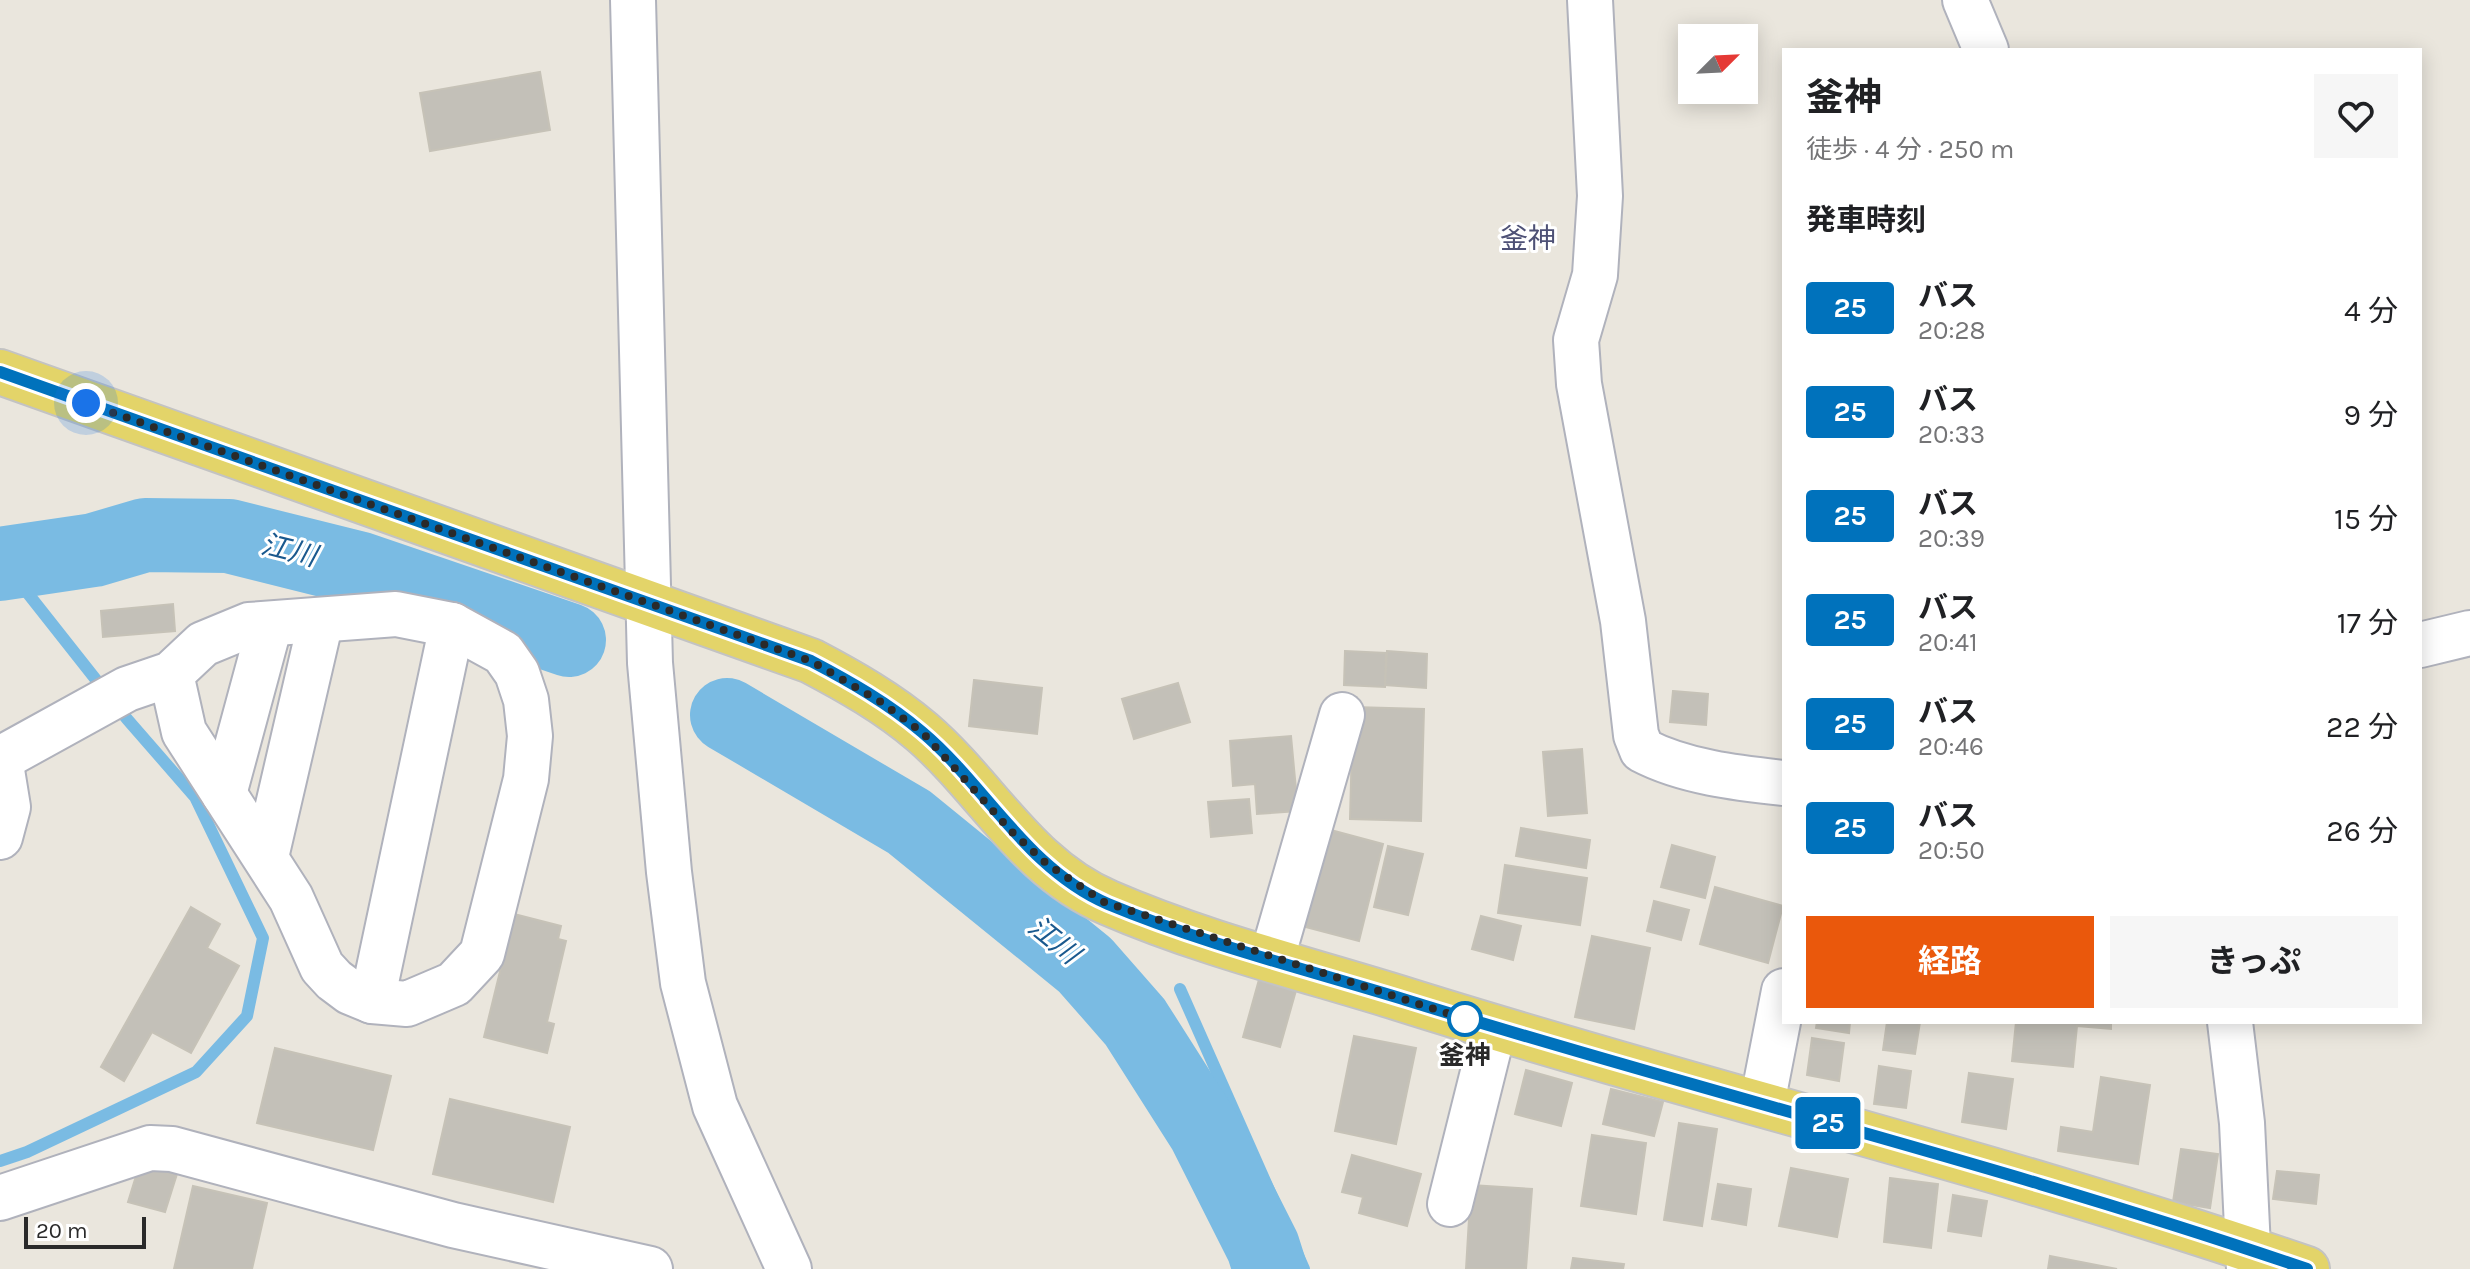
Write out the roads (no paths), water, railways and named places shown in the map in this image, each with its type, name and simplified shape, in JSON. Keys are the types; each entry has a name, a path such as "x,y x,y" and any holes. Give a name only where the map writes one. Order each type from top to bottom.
{"main road":[{"path":"0,372 811,661 881,702 923,733 1012,832 1047,864 1104,902 1494,1028 1762,1104 2248,1259 2307,1269"}],"street":[{"path":"633,0 648,601 657,748 683,983 715,1106 789,1269"},
{"path":"1590,0 1600,196 1595,275 1576,340 1579,384 1623,621 1636,735 1642,750 1656,757 1732,777 1782,783"},
{"path":"1965,0 1985,48"},
{"path":"0,837 8,807 0,758 127,689 171,674 203,644 249,625 396,614 452,625 503,653 517,673 526,700 530,736 526,779 482,954 454,984 425,999 407,1004 372,1001 350,992 322,967 303,920 266,857 184,732 171,674"},
{"path":"266,857 321,620"},
{"path":"224,794 270,624"},
{"path":"372,1001 452,625"},
{"path":"2422,645 2470,633"},
{"path":"1272,958 1342,715"},
{"path":"1762,1104 1782,1001"},
{"path":"2230,1024 2242,1123 2248,1259"},
{"path":"1450,1204 1494,1028"},
{"path":"0,1198 150,1148 172,1149 453,1225 650,1269"}],"waterway":[{"name":"江川","path":"0,564 94,550 145,535 229,536 361,569 569,640"},
{"path":"0,569 22,586 127,719 195,797 263,938 247,1016 196,1072 27,1152 0,1161"},
{"name":"江川","path":"727,715 909,822 1085,965 1135,1022 1205,1132 1263,1247 1270,1269"},
{"path":"1180,989 1304,1269"}],"place":[{"name":"釜神","path":"1465,1019"}],"district":[{"name":"釜神","path":"1528,238"}]}
